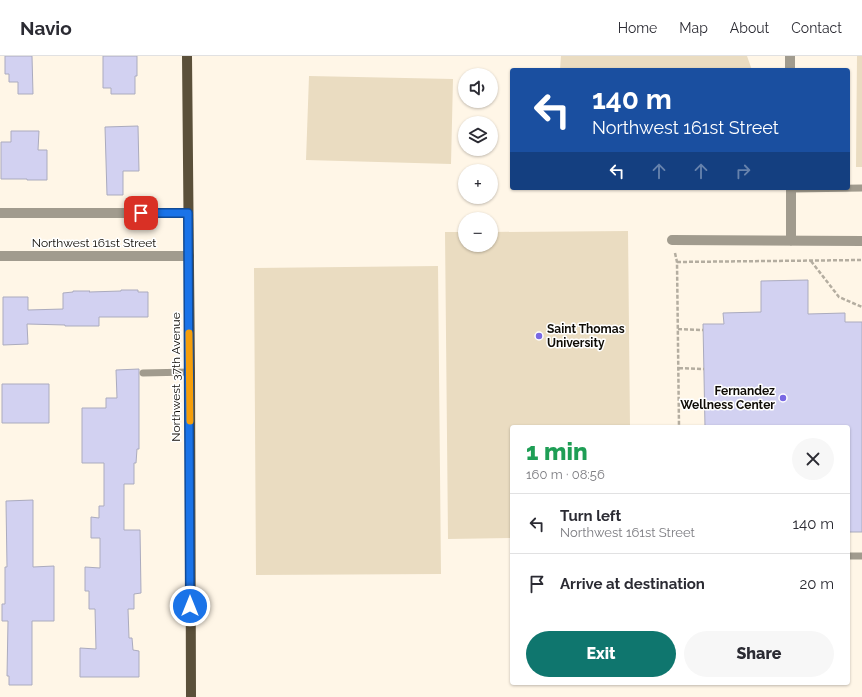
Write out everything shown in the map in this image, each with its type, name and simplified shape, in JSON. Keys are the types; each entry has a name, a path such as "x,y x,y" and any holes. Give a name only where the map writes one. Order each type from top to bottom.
{"main road":[{"name":"Northwest 37th Avenue","path":"187,56 191,697"}],"street":[{"path":"790,56 790,68"},
{"path":"791,190 791,241"},
{"path":"0,213 188,213"},
{"path":"672,240 862,241"},
{"name":"Northwest 161st Street","path":"0,256 188,256"}],"lane":[{"path":"850,188 862,188"},
{"path":"143,373 190,372"},
{"path":"850,556 862,556"}],"path":[{"path":"672,240 677,262 679,425"},
{"path":"677,262 862,260"},
{"path":"810,261 839,297 862,307"},
{"path":"678,329 703,330"},
{"path":"678,368 704,369"}],"shaded area":[{"path":"561,56 747,56 751,68 560,68"},
{"path":"857,56 862,56 862,167 856,167"},
{"path":"309,76 453,79 451,164 306,160"},
{"path":"628,231 630,425 510,425 510,538 448,539 445,232 458,232 458,252 498,252 498,232"},
{"path":"438,266 441,574 256,575 254,268"}],"building":[{"path":"5,56 32,56 33,94 18,94 18,82 9,82 9,74 5,74"},
{"path":"103,56 137,56 135,94 111,94 111,88 103,88"},
{"path":"138,126 139,171 123,171 123,195 107,195 105,127"},
{"path":"11,131 39,131 38,150 47,150 47,180 1,179 1,142 11,142"},
{"name":"Fernandez Wellness Center","path":"808,280 808,314 845,313 845,322 862,322 862,532 850,532 850,425 705,425 703,324 724,324 723,313 761,312 761,281"},
{"path":"138,290 138,292 148,292 148,317 99,317 99,326 27,324 28,344 3,345 3,297 28,297 28,310 63,309 63,293 73,291 90,291 89,292"},
{"path":"139,369 139,449 137,449 136,463 134,463 134,484 124,484 124,530 140,530 141,593 134,594 134,609 128,609 129,638 132,638 133,650 139,651 139,677 80,677 80,648 96,649 95,609 89,609 89,591 85,591 85,567 100,568 100,538 91,538 91,517 99,518 99,506 104,506 104,463 82,463 82,408 106,408 106,398 117,398 116,370"},
{"path":"2,384 49,384 49,423 2,423"},
{"path":"33,500 33,567 54,566 54,621 32,621 32,685 9,685 9,676 7,676 8,621 2,621 2,604 5,604 5,567 7,567 6,501"}],"slow traffic":[{"path":"189,333 190,421"}],"place":[{"name":"Saint Thomas University","path":"539,336"},
{"name":"Fernandez Wellness Center","path":"783,398"}],"route":[{"path":"141,213 188,213 190,606"}]}
